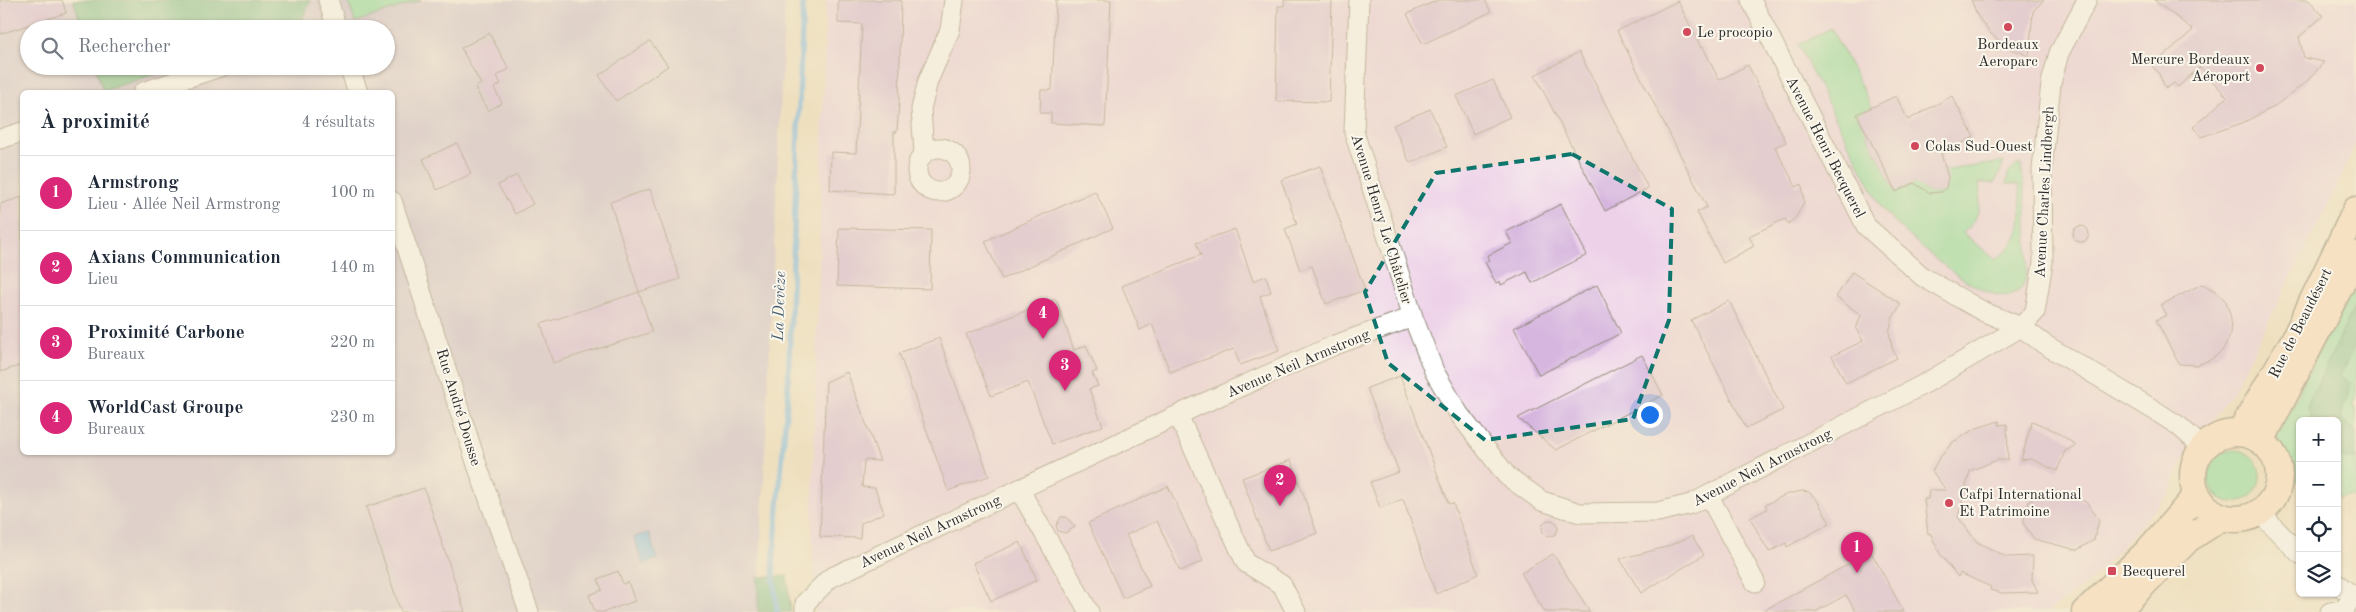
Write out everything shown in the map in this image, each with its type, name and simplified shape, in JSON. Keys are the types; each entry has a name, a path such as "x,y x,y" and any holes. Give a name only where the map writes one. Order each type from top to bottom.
{"main road":[{"name":"Rue de Beaudésert","path":"2250,437 2356,210"},
{"name":"Rue de Beaudésert","path":"2250,437 2356,256"},
{"path":"2220,436 2250,437 2273,453 2279,469 2278,486 2272,501 2259,512 2248,518 2222,517 2208,508 2197,495 2193,479 2195,462 2203,448 2220,436"},
{"path":"2085,612 2146,553 2197,495"},
{"path":"2116,612 2188,539 2222,517"}],"street":[{"path":"328,0 334,20"},
{"path":"924,153 921,109 928,81 950,30 954,0"},
{"name":"Avenue Henry Le Châtelier","path":"1359,0 1354,132 1413,317"},
{"name":"Avenue Henri Becquerel","path":"1751,0 1866,226 1923,277 1984,312 2021,327 2044,344 2179,426 2203,448"},
{"name":"Avenue Charles Lindbergh","path":"2021,327 2035,312 2043,262 2043,164 2051,83 2059,54 2087,0"},
{"path":"149,90 195,75"},
{"path":"352,75 357,90"},
{"path":"0,140 20,133"},
{"name":"Rue André Dousse","path":"395,210 477,464 529,612"},
{"name":"Avenue Neil Armstrong","path":"805,607 830,578 1178,415 1335,345 1413,317 1434,372 1459,414 1507,476 1542,501 1580,513 1658,512 1692,504 1926,384 2021,327"},
{"path":"1178,415 1246,563 1282,585 1296,612"},
{"path":"1019,490 1089,612"},
{"path":"1709,496 1755,582"},
{"path":"2259,512 2298,552"},
{"path":"2330,612 2345,609 2348,593"}],"highlighted area":[{"path":"1572,154 1672,209 1669,320 1633,419 1485,440 1388,363 1365,292 1436,173"}],"shaded area":[{"path":"0,0 785,0 758,612 0,612"},
{"path":"826,0 2356,0 2356,142 2332,197 2232,393 2180,465 2169,494 2089,582 2047,612 816,612 812,524"}],"green space":[{"path":"73,0 311,0 302,20 80,20"},
{"path":"348,0 421,0 361,20 354,20"},
{"path":"1831,28 1872,107 1857,115 1896,192 1916,182 1926,191 1934,194 1945,189 1946,170 2004,162 1995,183 1979,183 1980,204 1973,222 1963,233 1995,259 2013,244 2020,226 2019,184 2006,184 2008,174 2017,165 2021,165 2028,246 2026,277 2022,287 2010,295 1992,293 1971,284 1927,252 1881,207 1798,45"},
{"path":"98,75 153,75 106,90 103,90"},
{"path":"2356,276 2356,400 2353,406 2356,408 2356,496 2341,498 2341,417 2296,417 2296,480 2283,463 2277,436"},
{"path":"2356,303 2356,342 2340,376 2351,384 2341,417 2311,417 2307,406"},
{"path":"2341,417 2349,427 2356,429 2356,459 2341,457"},
{"path":"2229,450 2239,450 2253,457 2260,471 2260,481 2253,495 2239,502 2229,502 2219,498 2212,491 2208,481 2208,471 2212,461 2219,454"},
{"path":"787,576 791,612 758,612 758,577"}],"water":[{"path":"649,533 657,559 643,564 634,537"}],"building":[{"path":"0,0 62,0 66,13 44,20 20,20 20,28 0,34"},
{"path":"838,0 901,0 899,103 897,132 894,132 894,194 830,190 831,152 856,153 862,24 838,23"},
{"path":"1056,0 1111,0 1105,126 1051,123 1051,113 1040,113 1041,90 1052,90"},
{"path":"1284,0 1332,0 1329,102 1276,101 1278,6 1284,6"},
{"path":"1438,0 1485,0 1491,12 1423,44 1407,14"},
{"name":"Bordeaux Aeroparc","path":"1971,0 2044,0 2033,11 2029,56 2008,48 1990,33 1978,17"},
{"name":"Mercure Bordeaux Aéroport","path":"2154,0 2309,0 2323,16 2299,37 2304,58 2324,62 2306,82 2274,107 2242,123 2201,137 2193,127 2227,97 2200,67 2178,87 2174,83 2166,89 2158,72 2152,66 2193,30"},
{"path":"1678,1 1719,80 1748,65 1786,142 1775,147 1796,187 1802,184 1804,202 1796,217 1788,224 1785,219 1749,236 1754,246 1723,263 1697,212 1707,207 1617,31"},
{"path":"489,33 509,69 497,76 501,84 494,88 502,103 488,111 475,88 481,84 461,48"},
{"path":"650,41 668,66 616,101 599,75"},
{"path":"1579,52 1648,188 1605,211 1535,75"},
{"path":"1493,80 1510,117 1473,134 1456,96"},
{"name":"Colas Sud-Ouest","path":"1896,96 1908,120 1952,96 1974,137 1941,154 1948,177 1946,188 1942,192 1930,193 1914,183 1896,192 1857,114"},
{"path":"1430,109 1447,147 1410,163 1393,125"},
{"path":"457,143 471,174 437,190 423,159"},
{"path":"1320,166 1365,290 1326,304 1312,266 1300,270 1285,229 1297,224 1281,180"},
{"path":"517,175 533,204 515,214 498,185"},
{"path":"650,189 680,279 639,292 610,202"},
{"path":"1095,191 1113,228 1002,279 985,241"},
{"path":"20,198 20,366 0,372 0,204"},
{"path":"1561,204 1587,255 1532,283 1527,272 1501,285 1500,281 1496,283 1485,262 1489,260 1487,256 1512,243 1506,232"},
{"path":"2081,226 2087,228 2089,234 2087,240 2081,242 2075,240 2073,234 2075,228"},
{"path":"839,228 931,230 930,289 837,286"},
{"path":"1235,229 1253,281 1266,276 1271,292 1260,296 1279,351 1240,365 1234,349 1170,372 1152,324 1140,330 1122,286 1201,255 1196,243"},
{"path":"1852,272 1901,304 1893,317 1889,332 1892,348 1897,358 1846,383 1832,356 1863,341 1856,329 1861,315 1836,297"},
{"path":"2202,284 2215,291 2226,301 2231,318 2230,336 2222,351 2212,359 2197,365 2179,364 2156,320 2167,315 2161,305"},
{"path":"1597,285 1621,333 1539,375 1514,328"},
{"path":"639,292 652,332 553,363 541,324"},
{"path":"1056,299 1074,350 1086,345 1097,371 1092,373 1098,386 1089,389 1103,426 1052,444 1028,382 991,396 966,334"},
{"path":"1729,301 1783,410 1746,428 1691,320"},
{"path":"939,338 989,476 948,491 899,353"},
{"path":"1642,355 1663,395 1556,450 1518,418"},
{"path":"847,372 880,461 864,460 862,487 875,488 884,513 861,523 860,538 820,537 826,382"},
{"path":"1400,376 1449,504 1453,503 1478,574 1436,594 1403,499 1380,508 1370,482 1399,472 1367,388"},
{"path":"1999,421 1999,425 2007,424 2008,460 1997,460 1970,471 1958,517 1977,542 2007,557 2033,556 2032,580 2038,592 2002,593 1990,590 1991,587 1960,573 1958,577 1940,554 1930,533 1928,534 1924,499 1928,499 1929,490 1946,490 1932,471 1938,460 1953,442 1977,428"},
{"path":"2032,421 2055,431 2076,445 2065,451 2057,471 2031,459 2021,460"},
{"path":"1291,460 1317,533 1269,551 1242,478"},
{"path":"1168,486 1203,561 1180,571 1157,521 1126,535 1150,586 1123,598 1088,523"},
{"path":"424,488 465,612 401,612 366,507"},
{"path":"2049,490 2071,494 2087,503 2099,520 2094,540 2077,550 2034,539 2023,523 2029,501"},
{"path":"1802,491 1809,492 1817,500 1830,523 1787,547 1786,543 1769,552 1750,518 1767,509 1765,505 1785,495"},
{"path":"1061,517 1066,517 1075,527 1065,533 1058,531 1056,526"},
{"path":"1547,520 1553,520 1558,525 1556,534 1547,536 1542,531 1542,525"},
{"path":"1692,536 1704,555 1641,593 1620,559 1666,547"},
{"path":"1020,542 1037,580 991,601 973,563"},
{"path":"1871,552 1904,612 1856,612 1846,595 1815,612 1761,612"},
{"path":"1553,554 1590,612 1545,612 1521,573"},
{"path":"618,571 623,584 628,582 635,601 604,612 595,612 589,595 602,590 598,579"}],"waterway":[{"name":"La Devèze","path":"777,612 773,568 788,389 803,0"}],"place":[{"name":"Bordeaux Aeroparc","path":"2008,27"},
{"name":"Le procopio","path":"1687,32"},
{"name":"Mercure Bordeaux Aéroport","path":"2260,68"},
{"name":"Colas Sud-Ouest","path":"1915,146"},
{"name":"WorldCast Groupe","path":"1043,339"},
{"name":"Proximité Carbone","path":"1065,391"},
{"name":"Cafpi International Et Patrimoine","path":"1949,503"},
{"name":"Axians Communication","path":"1280,506"},
{"name":"Becquerel","path":"2112,571"},
{"name":"Armstrong","path":"1857,573"}]}
